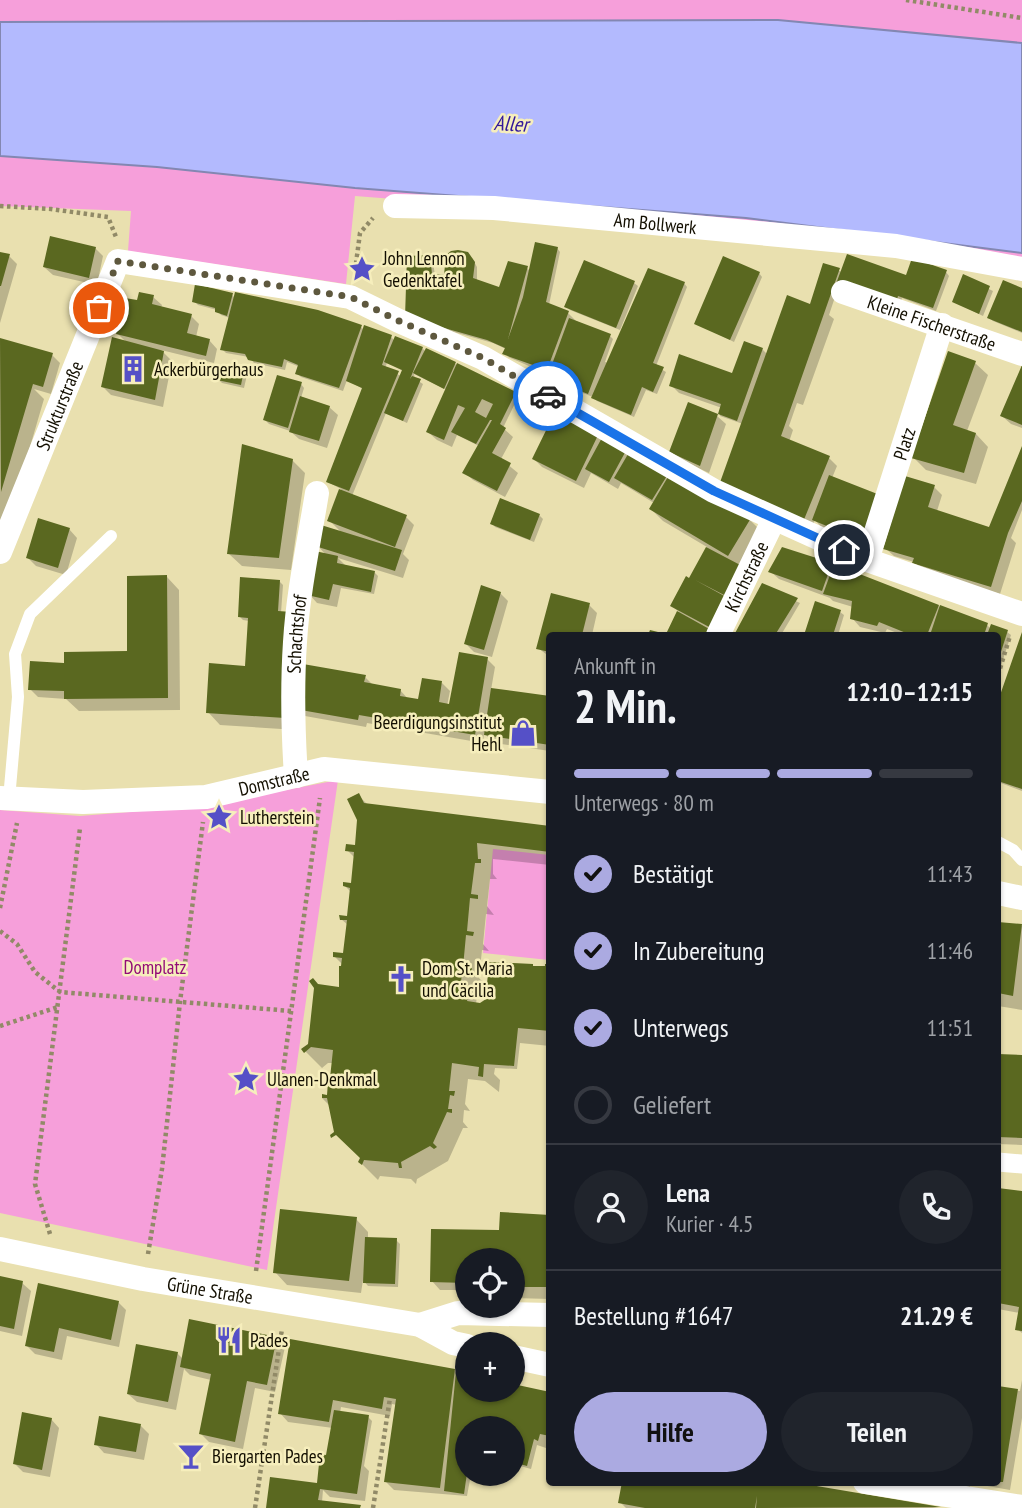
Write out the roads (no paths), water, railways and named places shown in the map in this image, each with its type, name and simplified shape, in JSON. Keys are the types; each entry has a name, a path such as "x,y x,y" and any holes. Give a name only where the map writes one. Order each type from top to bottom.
{"street":[{"name":"Am Bollwerk","path":"395,206 494,208 735,229 896,246 1022,269"},
{"name":"Strukturstraße","path":"0,552 118,261 351,297 483,358 714,491 774,519"},
{"name":"Kleine Fischerstraße","path":"843,292 1022,354"},
{"name":"Platz","path":"867,560 942,325"},
{"name":"Schachtshof","path":"296,776 292,723 295,639 317,493"},
{"path":"774,519 867,560 1020,614"},
{"name":"Kirchstraße","path":"719,632 774,519"},
{"name":"Domstraße","path":"10,799 83,802 206,797 324,769 546,792"},
{"path":"1001,893 1022,898"},
{"path":"1001,1162 1022,1164"},
{"name":"Grüne Straße","path":"0,1249 143,1279 421,1325"},
{"path":"421,1325 458,1313 546,1315"},
{"path":"421,1325 455,1343"},
{"path":"525,1360 546,1364"},
{"path":"886,1486 981,1504 1022,1507"}],"lane":[{"path":"10,799 18,697 15,654 30,614 111,536"},
{"path":"1001,844 1013,850 1022,860"}],"water":[{"name":"Aller","path":"778,20 1022,43 1022,253 746,218 355,188 157,167 0,156 0,22"}],"place":[{"name":"John Lennon Gedenktafel","path":"362,269"},
{"name":"Ackerbürgerhaus","path":"133,369"},
{"name":"Beerdigungsinstitut Hehl","path":"523,733"},
{"name":"Lutherstein","path":"219,817"},
{"name":"Dom St. Maria und Cäcilia","path":"401,979"},
{"name":"Ulanen-Denkmal","path":"246,1079"},
{"name":"Pades","path":"229,1340"},
{"name":"Biergarten Pades","path":"191,1456"}],"park label":[{"name":"Domplatz","path":"155,967"}]}
